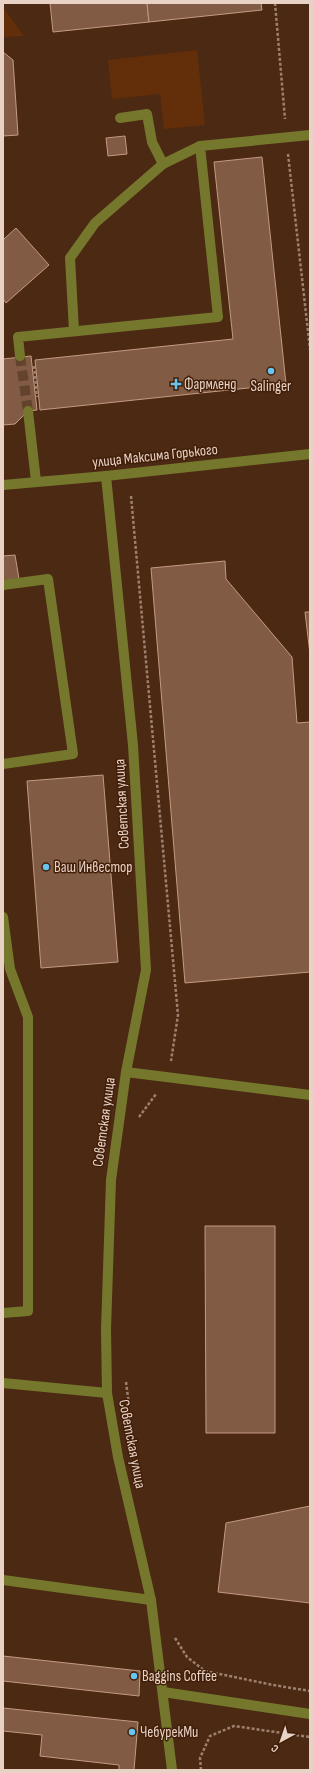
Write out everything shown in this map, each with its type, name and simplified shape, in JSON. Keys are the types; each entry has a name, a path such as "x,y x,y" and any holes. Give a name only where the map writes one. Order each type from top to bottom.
{"street":[{"path":"120,118 147,114 152,142 163,164"},
{"path":"74,331 70,258 95,223 163,164 200,146 310,135"},
{"path":"20,356 18,337 218,317 200,146"},
{"path":"28,411 36,481"},
{"name":"улица Максима Горького","path":"3,485 106,476 310,454"},
{"name":"Советская улица","path":"106,476 133,745 146,970 126,1072 111,1180 106,1329 107,1393 118,1457 150,1600 172,1770"},
{"path":"3,585 48,579 73,754 3,764"},
{"path":"3,917 10,969 28,1017 28,1311 3,1313"},
{"path":"126,1072 310,1095"},
{"path":"3,1383 107,1393"},
{"path":"3,1580 150,1600"},
{"path":"163,1692 310,1714"}],"path":[{"path":"275,3 287,137 310,348"},
{"path":"35,335 33,354 38,402"},
{"path":"131,496 178,1015 168,1078 136,1120"},
{"path":"126,1379 129,1410"},
{"path":"174,1631 175,1639 187,1657 205,1671 272,1685 310,1691"},
{"path":"202,1770 200,1758 210,1736 234,1726 310,1737"}],"shaded area":[{"path":"3,7 24,36 3,37"},
{"path":"197,50 205,125 164,129 160,94 112,99 108,60"}],"building":[{"path":"50,3 147,3 149,22 53,32"},
{"path":"147,3 261,3 262,10 149,22"},
{"path":"3,52 13,60 18,135 3,136"},
{"path":"125,136 127,154 108,156 106,138"},
{"path":"262,157 286,384 40,410 35,360 233,339 214,162"},
{"path":"16,228 49,265 6,303 3,299 3,240"},
{"path":"31,356 37,410 28,411 15,424 3,425 3,359"},
{"path":"15,555 19,579 3,581 3,556"},
{"path":"225,561 226,579 292,657 297,723 310,722 310,972 185,983 151,568"},
{"path":"305,612 310,612 310,654"},
{"path":"103,775 118,962 41,968 27,781"},
{"path":"205,1226 275,1226 275,1433 206,1433"},
{"path":"310,1506 310,1603 218,1592 226,1523"},
{"path":"3,1656 140,1671 139,1696 3,1681"},
{"path":"3,1708 138,1722 134,1770 119,1770 119,1765 40,1756 42,1735 3,1731"}],"tunnel":[{"path":"20,356 28,411"}],"place":[{"name":"Salinger","path":"271,371"},
{"name":"Фармленд","path":"176,384"},
{"name":"Ваш Инвестор","path":"46,867"},
{"name":"Baggins Coffee","path":"134,1676"},
{"name":"ЧебурекМи","path":"132,1732"}]}
